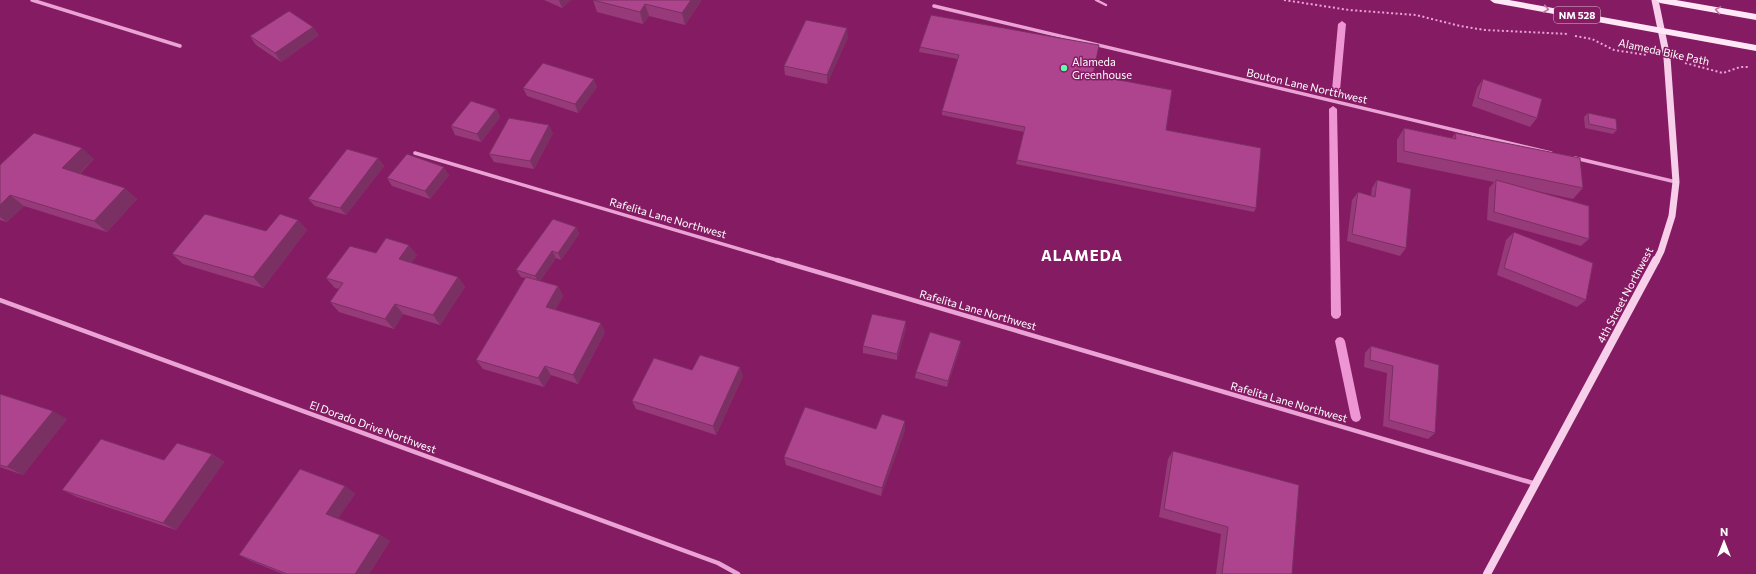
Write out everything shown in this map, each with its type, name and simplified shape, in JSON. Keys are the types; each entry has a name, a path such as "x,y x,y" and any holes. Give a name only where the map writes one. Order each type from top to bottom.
{"main road":[{"name":"NM 528","path":"1494,0 1756,48"},
{"name":"4th Street Northwest","path":"1487,574 1537,484 1661,251 1672,216 1676,182 1667,58 1655,0"},
{"path":"1660,0 1756,17"}],"street":[{"path":"32,0 180,46"},
{"name":"Bouton Lane Nortthwest","path":"934,6 1559,154"},
{"name":"Rafelita Lane Northwest","path":"415,153 1537,484"},
{"path":"1566,156 1676,182"},
{"name":"El Dorado Drive Northwest","path":"0,300 718,563 738,574"}],"lane":[{"path":"1096,0 1106,5"}],"path":[{"name":"Alameda Bike Path","path":"1284,0 1350,10 1416,15 1460,26 1485,30 1566,34 1592,39 1614,50 1667,58 1723,73 1740,67 1756,67"}],"building":[{"path":"593,0 691,0 682,13 645,4 640,12"},
{"path":"289,11 313,27 275,53 250,36"},
{"path":"931,15 1099,45 1093,75 1172,90 1166,130 1261,148 1256,208 1017,160 1025,127 942,111 959,55 920,47"},
{"path":"806,20 847,28 827,75 784,66"},
{"path":"543,63 594,79 575,104 523,88"},
{"path":"1483,79 1542,99 1537,118 1478,98"},
{"path":"471,101 496,109 477,134 451,126"},
{"path":"1588,113 1616,119 1617,130 1589,124"},
{"path":"509,118 549,125 530,161 489,154"},
{"path":"1404,128 1456,139 1455,133 1580,158 1583,188 1404,151"},
{"path":"34,133 82,148 62,168 125,188 94,221 10,195 0,205 0,165"},
{"path":"347,149 378,158 340,208 308,199"},
{"path":"407,154 444,167 425,191 387,178"},
{"path":"1377,180 1411,189 1406,248 1352,234 1358,192 1375,197"},
{"path":"1496,180 1589,206 1589,239 1494,212"},
{"path":"205,214 266,231 280,214 298,220 253,277 172,254"},
{"path":"553,219 576,227 558,253 552,251 535,276 516,270"},
{"path":"1514,232 1593,263 1586,300 1504,268"},
{"path":"386,238 409,245 399,259 458,277 433,315 395,304 385,319 330,302 343,283 326,278 350,246 376,253"},
{"path":"526,277 558,286 546,307 601,323 573,375 545,366 538,378 476,360"},
{"path":"872,314 906,321 897,354 863,346"},
{"path":"930,332 961,341 948,381 916,372"},
{"path":"1371,346 1439,365 1435,433 1389,420 1393,366 1370,360"},
{"path":"700,355 740,367 713,426 632,401 654,358 692,370"},
{"path":"0,394 53,411 7,467 0,465"},
{"path":"805,407 876,429 882,414 905,421 882,488 784,457"},
{"path":"101,439 164,460 177,443 212,454 163,523 62,490"},
{"path":"1173,451 1299,485 1292,574 1222,574 1228,527 1164,509"},
{"path":"300,469 345,486 326,514 380,535 355,574 287,574 239,555"}],"waterway":[{"path":"1336,90 1342,24"},
{"path":"1333,109 1336,315"},
{"path":"1340,341 1356,418"}],"place":[{"name":"Alameda Greenhouse","path":"1064,68"}],"district":[{"name":"ALAMEDA","path":"1082,256"}]}
